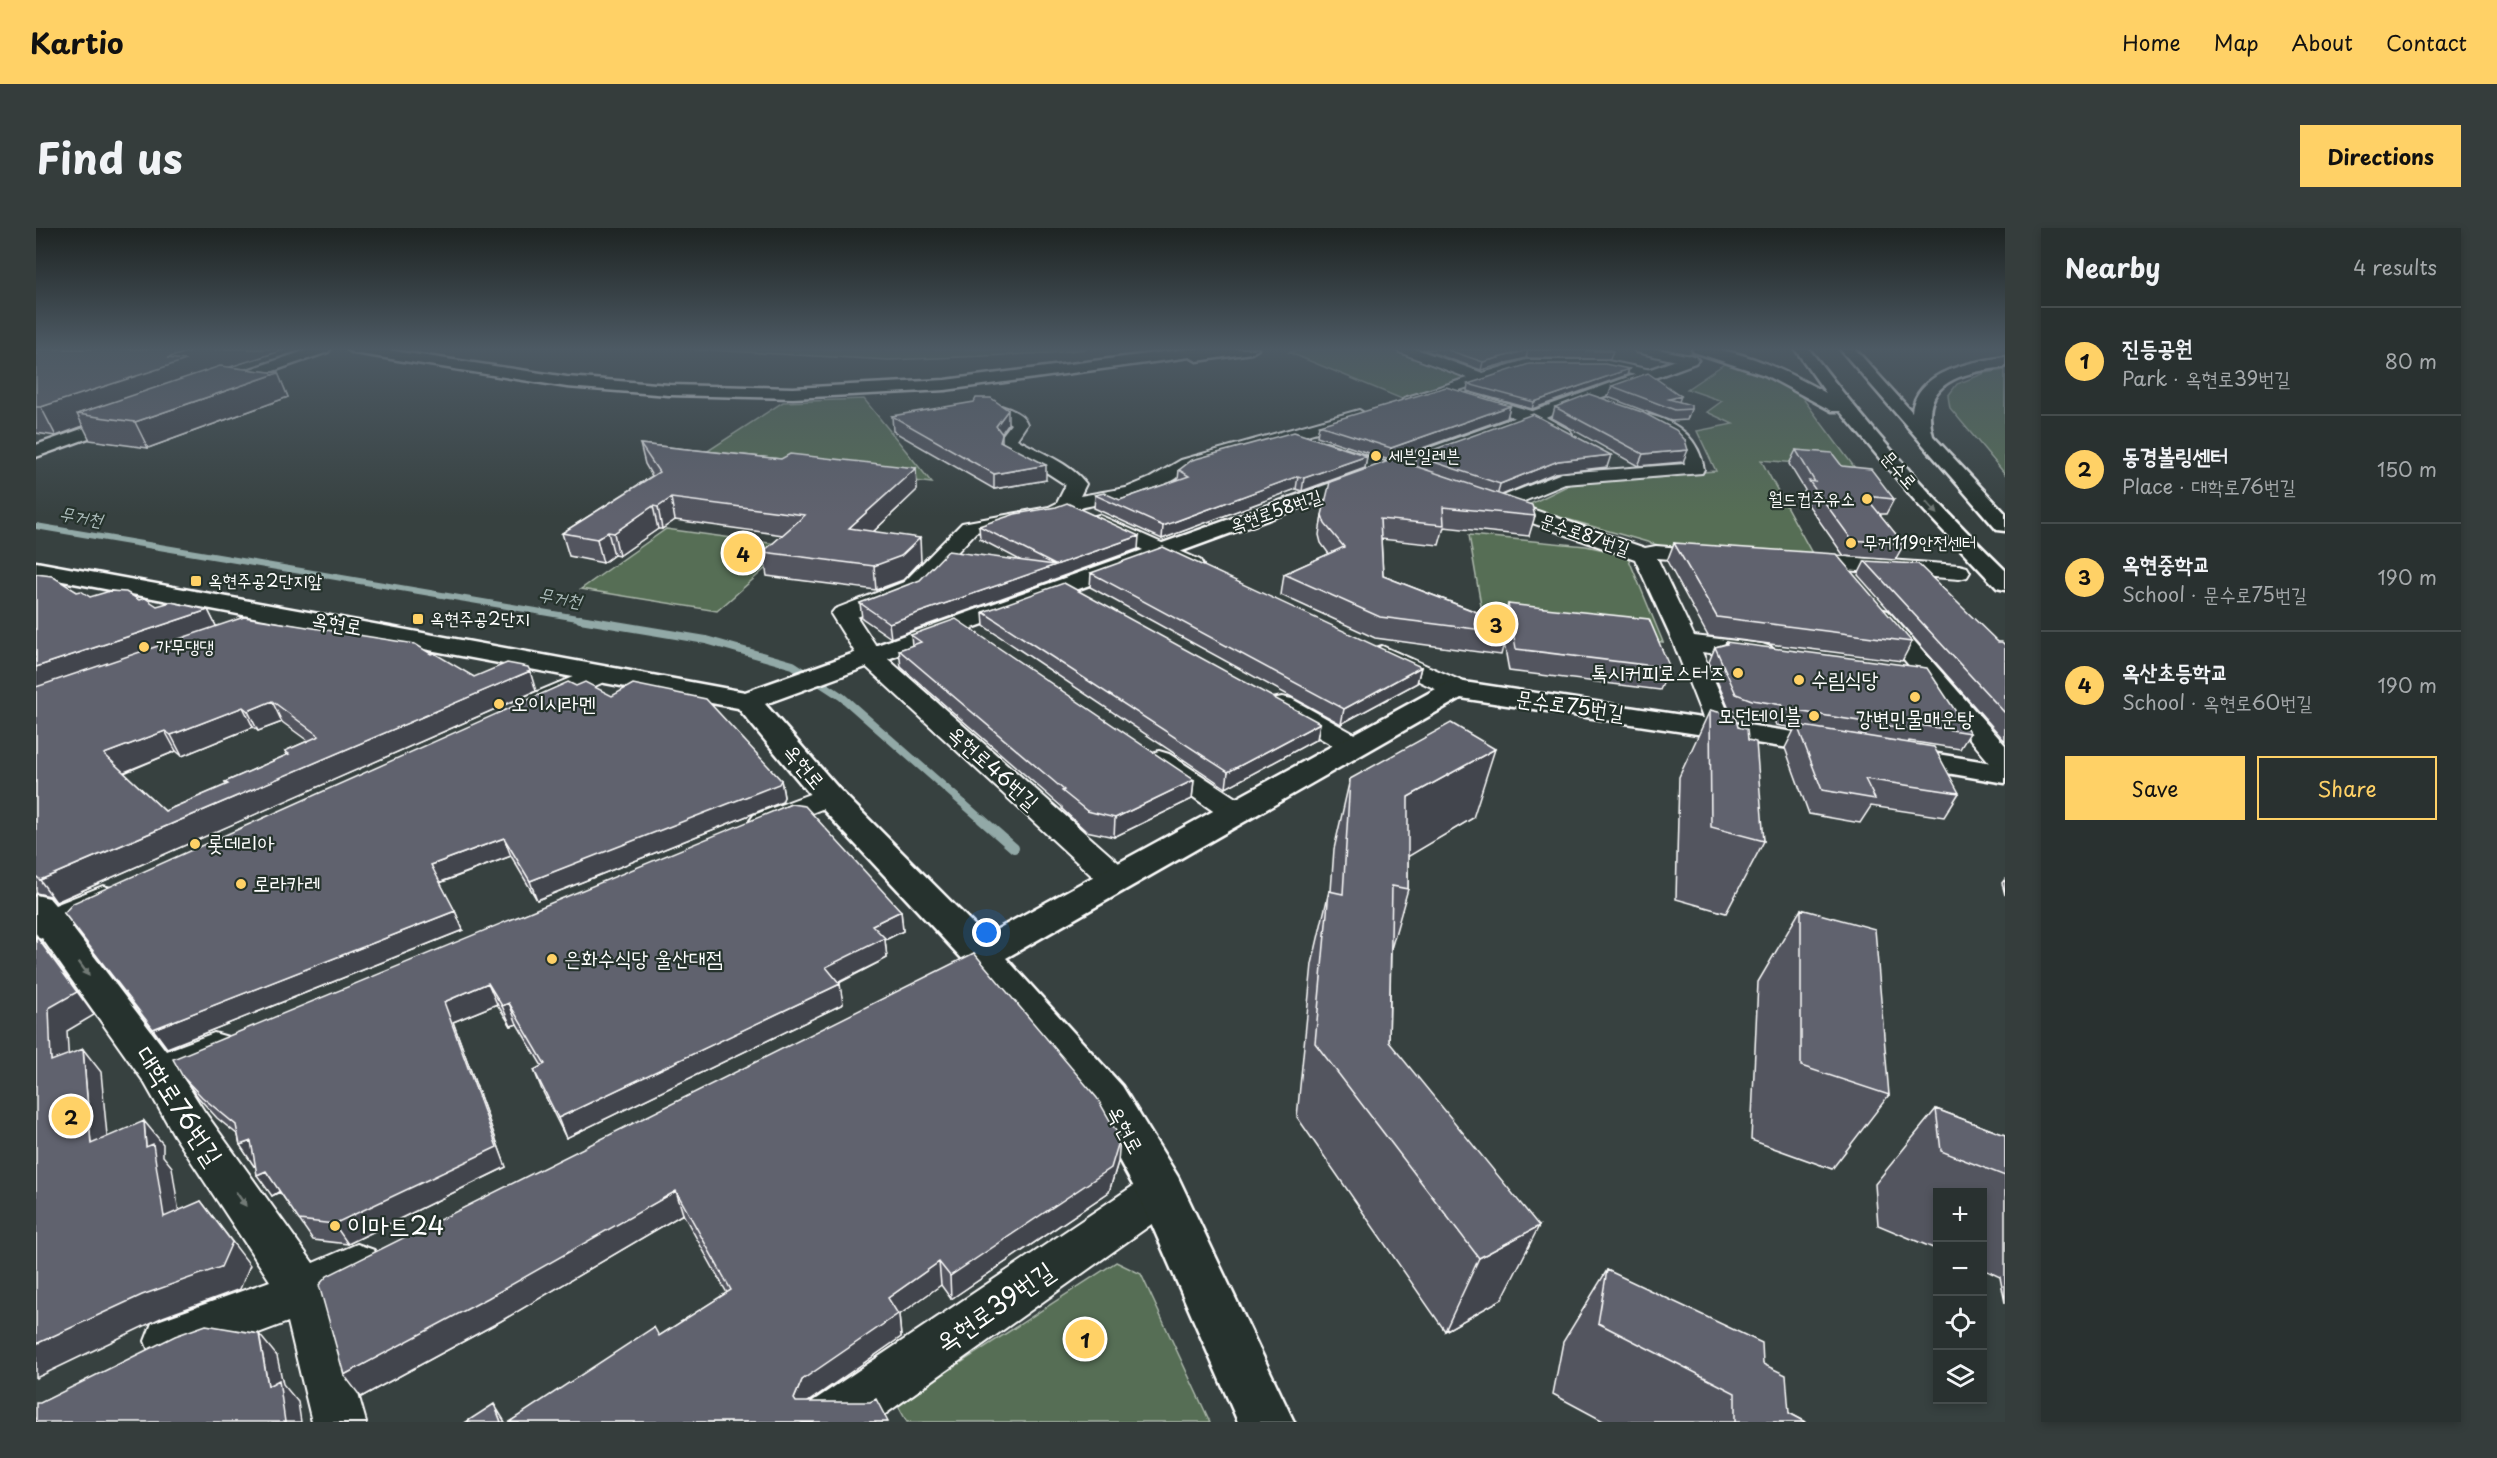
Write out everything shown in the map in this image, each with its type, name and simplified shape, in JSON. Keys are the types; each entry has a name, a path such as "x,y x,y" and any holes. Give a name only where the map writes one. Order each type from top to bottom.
{"main road":[{"name":"옥현로58번길","path":"747,701 1566,405"},
{"path":"1833,405 1855,419"},
{"name":"문수로","path":"1844,405 1907,481 2005,583"},
{"name":"문수로","path":"1896,405 2005,525"},
{"path":"1921,405 1918,417 1925,438"},
{"path":"36,452 144,412"},
{"name":"옥현로","path":"36,569 392,633 747,701 965,963 1107,1098 1161,1192 1266,1422"},
{"path":"965,963 1457,689"},
{"name":"문수로75번길","path":"1457,689 1721,728 2005,774"}],"street":[{"path":"1066,505 1126,494 1166,479 1187,464 1395,405"},
{"path":"1492,405 1532,417 1583,445"},
{"path":"1609,405 1613,406"},
{"path":"1001,411 1018,420 1019,424 1007,441 1068,476 1076,484 1066,505"},
{"name":"문수로87번길","path":"1499,505 1562,479 1695,469 1694,452 1679,434 1631,412"},
{"path":"1291,435 1434,484"},
{"path":"1604,456 1635,473"},
{"name":"문수로87번길","path":"1477,498 1644,555 1656,552 1727,556"},
{"path":"1066,505 1212,575"},
{"name":"옥현로46번길","path":"1066,505 1055,512 969,527 912,586 843,614 870,657 1116,879"},
{"path":"1644,555 1685,642 1721,728"},
{"path":"1787,560 1959,572"},
{"path":"1834,563 2005,763"},
{"path":"1066,586 1097,603"},
{"path":"238,631 284,615"},
{"path":"960,624 989,645"},
{"path":"1685,642 1790,656"},
{"name":"문수로75번길","path":"1361,644 1457,689"},
{"path":"1896,670 1930,675"},
{"path":"513,713 599,674"},
{"path":"1262,695 1355,746"},
{"path":"1138,746 1237,813"},
{"path":"740,832 828,796"},
{"path":"40,918 125,888"},
{"name":"대학로76번길","path":"40,918 159,1071 189,1123 305,1292 339,1422"},
{"path":"159,1071 246,1035"},
{"name":"옥현로39번길","path":"829,1422 1161,1192"},
{"path":"140,1356 182,1336 305,1292 391,1249"}],"green space":[{"path":"779,405 869,405 932,483 700,456"},
{"path":"1717,405 1808,405 1855,468 1761,460 1814,557 1665,547 1524,507 1577,481 1716,471 1697,431 1733,424 1707,412"},
{"path":"1949,405 2005,405 2005,474"},
{"path":"666,529 791,546 717,611 581,589"},
{"path":"1469,535 1586,546 1627,555 1663,642 1484,623"},
{"path":"1116,1262 1141,1274 1210,1422 907,1422 897,1404"}],"building":[{"path":"105,405 185,405 135,422 77,414"},
{"path":"958,405 1001,405 1008,410 996,426 1002,434 1000,441 1046,465 994,474 892,416"},
{"path":"1387,405 1510,406 1391,448 1319,425"},
{"path":"1561,405 1621,405 1642,412 1676,430 1685,440 1688,450 1643,454 1555,407"},
{"path":"1661,405 1691,405 1691,409 1675,410"},
{"path":"1533,414 1611,455 1558,461 1500,484 1416,456"},
{"path":"1294,432 1367,456 1304,478 1298,476 1163,526 1095,495 1104,493 1120,500 1189,476 1179,470 1192,460"},
{"path":"640,444 781,459 790,454 916,468 849,528 920,538 901,556 874,566 763,552 805,515 671,498 658,507 653,506 614,533 608,532 597,539 562,533 659,472"},
{"path":"1796,450 1832,453 1842,466 1871,469 1894,499 1865,496 1904,544 1852,540 1809,481 1815,482"},
{"path":"1394,459 1532,505 1535,516 1443,507 1444,525 1380,519 1383,576 1510,625 1507,633 1380,617 1284,574 1344,547 1325,524 1322,515 1330,482"},
{"path":"1067,503 1139,536 889,623 860,603 920,580 948,551 1055,565 979,526 1015,514"},
{"path":"1674,543 1836,554 1912,642 1717,617"},
{"path":"1163,547 1421,667 1344,709 1091,573"},
{"path":"1865,561 1918,564 1998,642 2005,645 2005,713"},
{"path":"36,574 52,576 77,592 81,591 90,597 110,591 126,592 139,600 145,598 157,606 171,602 208,610 36,667"},
{"path":"1064,583 1320,723 1228,772 983,612"},
{"path":"1508,604 1649,619 1670,668 1516,649"},
{"path":"244,617 415,644 474,677 507,663 528,667 530,671 40,880 36,876 36,687","holes":["272,701 319,736 285,751 289,754 225,782 228,784 165,811 104,754 165,731 171,735 243,707 248,711"]},
{"path":"956,619 1194,780 1115,818 1087,811 899,650 921,642 911,635"},
{"path":"1726,642 1927,668 1970,733 1912,724 1915,730 1784,709 1782,705 1752,700 1736,694 1715,647 1727,644"},
{"path":"568,682 576,686 585,682 612,696 633,684 706,699 781,780 779,784 530,881 504,838 431,865 455,911 153,1029 64,913 73,903"},
{"path":"1710,710 1735,716 1738,727 1747,729 1748,740 1756,742 1764,841 1711,827"},
{"path":"1451,723 1495,749 1408,797 1408,889 1392,886 1389,1042 1539,1226 1479,1258 1315,1043 1329,891 1343,894 1350,779"},
{"path":"1797,725 1934,747 1959,793 1865,779 1875,799 1822,790"},
{"path":"791,804 805,806 901,911 872,925 885,938 826,967 840,984 558,1118 534,1070 545,1064 509,1003 502,1006 488,983 444,1002 497,1147 334,1224 299,1220 266,1171 257,1175 251,1141 240,1145 236,1125 202,1097 183,1077 173,1059"},
{"path":"1801,909 1875,929 1889,1095 1801,1066"},
{"path":"36,936 77,992 49,1008 51,1061 83,1049 91,1144 144,1121 146,1147 153,1144 164,1217 201,1201 232,1242 221,1267 142,1295 36,1344"},
{"path":"974,953 1097,1098 1120,1138 1111,1168 950,1276 939,1262 888,1298 898,1314 802,1380 794,1399 796,1402 870,1402 876,1399 888,1422 509,1422 654,1327 659,1336 731,1290 676,1191 488,1298 344,1375 319,1285 327,1276"},
{"path":"1936,1109 2005,1135 2005,1176 1941,1151"},
{"path":"1607,1270 1762,1343 1763,1364 1786,1375 1789,1413 1806,1422 1735,1422 1735,1393 1598,1323"},
{"path":"206,1325 259,1334 268,1386 279,1380 285,1422 36,1422 36,1403 175,1336"},
{"path":"494,1404 501,1422 466,1422"}],"waterway":[{"name":"무거천","path":"36,526 589,620"},
{"name":"무거천","path":"580,619 706,640 793,665 842,697 982,820"},
{"name":"무거천","path":"981,819 1014,848"}],"place":[{"name":"세븐일레븐","path":"1376,456"},
{"name":"월드컵주유소","path":"1867,499"},
{"name":"무거119안전센터","path":"1851,543"},
{"name":"옥산초등학교","path":"743,553"},
{"name":"옥현주공2단지앞","path":"196,581"},
{"name":"옥현주공2단지","path":"418,619"},
{"name":"옥현중학교","path":"1496,624"},
{"name":"가무댕댕","path":"144,647"},
{"name":"톡시커피로스터즈","path":"1738,673"},
{"name":"수림식당","path":"1799,680"},
{"name":"강변민물매운탕","path":"1915,697"},
{"name":"오이시라멘","path":"499,704"},
{"name":"모던테이블","path":"1814,716"},
{"name":"롯데리아","path":"195,844"},
{"name":"로라카레","path":"241,884"},
{"name":"은화수식당 울산대점","path":"552,959"},
{"name":"동경볼링센터","path":"71,1116"},
{"name":"이마트24","path":"335,1226"},
{"name":"진등공원","path":"1085,1339"}]}
